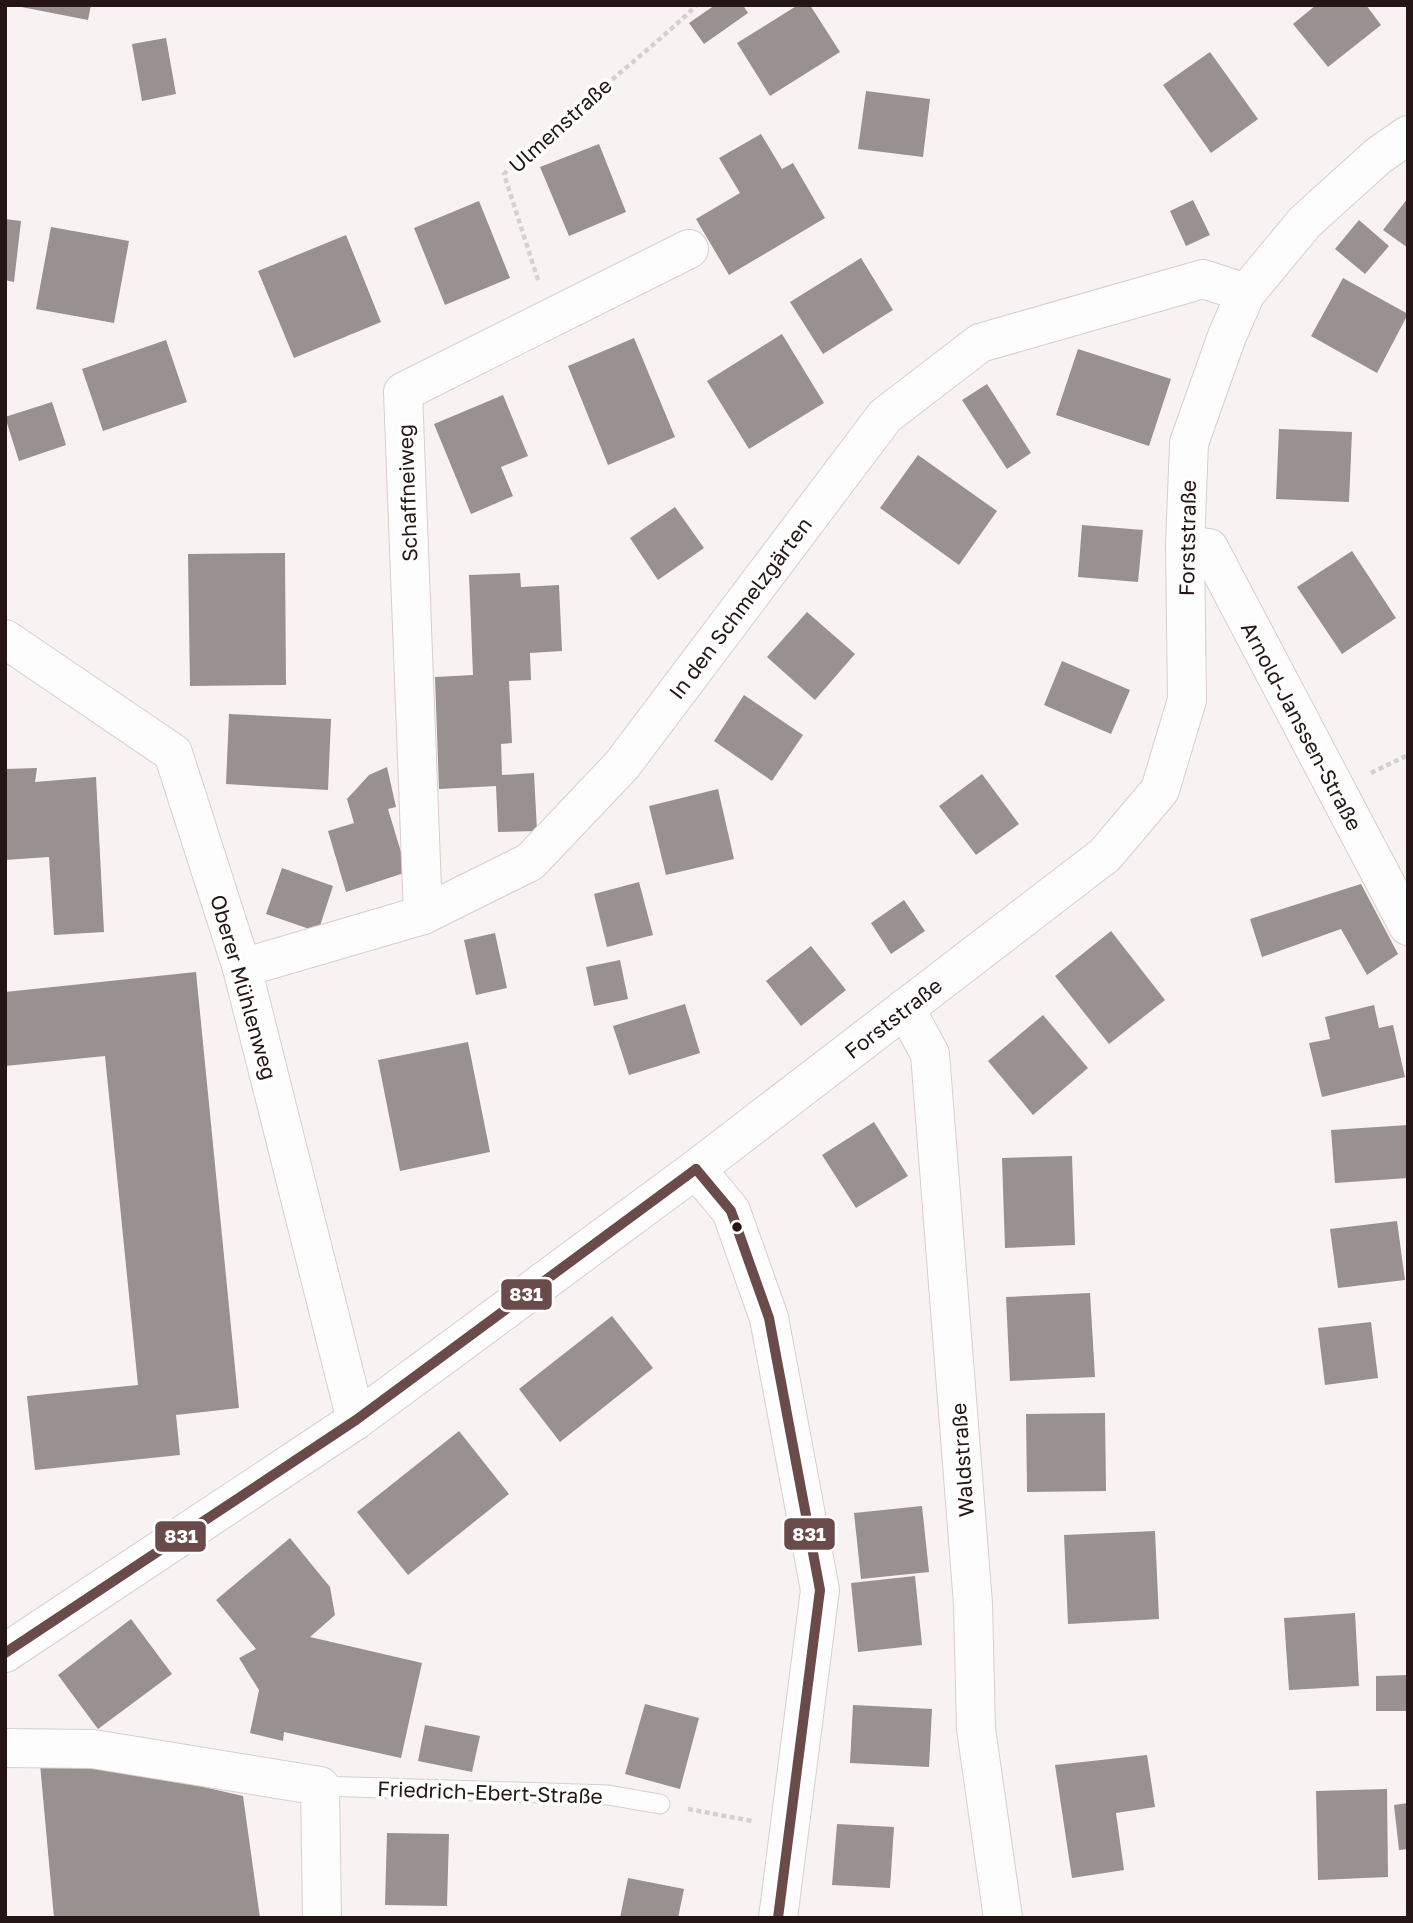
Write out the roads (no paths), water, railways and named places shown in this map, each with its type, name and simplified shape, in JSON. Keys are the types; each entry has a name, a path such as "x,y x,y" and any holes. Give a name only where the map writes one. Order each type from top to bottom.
{"street":[{"name":"Forststraße","path":"5,1653 356,1420 696,1169 1105,855 1160,790 1187,700 1185,545 1189,443 1227,337 1246,293 1305,222 1378,156 1408,135"},
{"name":"Schaffneiweg","path":"423,915 403,391 689,248"},
{"name":"In den Schmelzgärten","path":"242,968 423,915 530,862 622,765 885,416 980,342 1203,279 1246,293"},
{"name":"Arnold-Janssen-Straße","path":"1185,545 1209,548 1408,926"},
{"name":"Oberer Mühlenweg","path":"5,639 173,753 242,968 356,1420"},
{"name":"Waldstraße","path":"905,1008 930,1054 973,1604 976,1729 1003,1918"},
{"path":"696,1169 731,1211 769,1318 820,1590 778,1918"},
{"name":"Friedrich-Ebert-Straße","path":"5,1748 93,1749 320,1786"},
{"path":"320,1786 323,1918"}],"lane":[{"name":"Friedrich-Ebert-Straße","path":"320,1786 608,1795 660,1804"}]}
